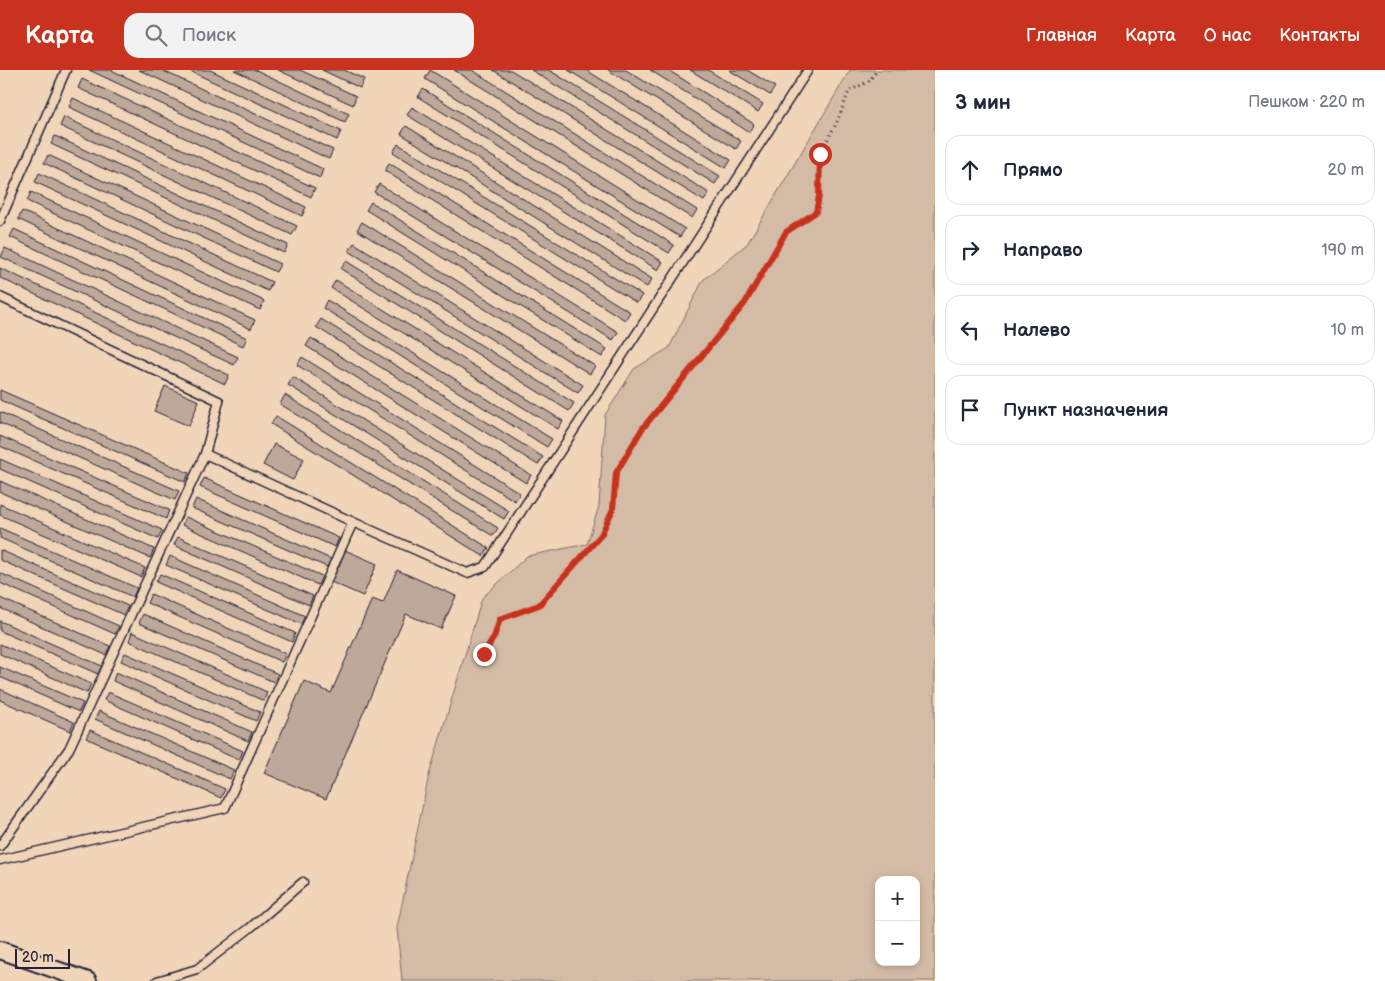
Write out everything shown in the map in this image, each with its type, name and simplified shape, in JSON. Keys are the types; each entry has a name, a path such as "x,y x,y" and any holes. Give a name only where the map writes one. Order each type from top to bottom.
{"street":[{"path":"0,950 88,981"}],"lane":[{"path":"0,221 66,70"},
{"path":"205,454 467,573 485,567 808,70"},
{"path":"0,297 220,401 205,454 69,749 0,846"},
{"path":"0,860 225,808 353,522"},
{"path":"158,981 197,969 303,882"}],"path":[{"path":"484,654 494,637 500,619 539,605 601,535 613,509 616,473 642,429 745,303 786,232 816,212 819,196 820,154 838,120 849,91 869,82 877,70"}],"shaded area":[{"path":"850,70 935,70 935,981 402,981 397,928 429,775 482,598 527,556 587,544 599,506 605,415 634,369 669,348 703,280 747,244"}],"building":[{"path":"89,70 111,70 323,169 320,178"},
{"path":"139,70 161,70 333,150 329,159"},
{"path":"188,70 210,70 341,131 337,140"},
{"path":"234,70 256,70 349,114 345,122"},
{"path":"278,70 300,70 356,96 353,105"},
{"path":"322,70 344,70 364,79 360,88"},
{"path":"430,70 685,229 680,237 425,79"},
{"path":"454,70 472,70 697,210 692,218"},
{"path":"493,70 511,70 709,193 704,201"},
{"path":"531,70 549,70 720,176 715,184"},
{"path":"568,70 586,70 731,160 726,168"},
{"path":"608,70 626,70 741,141 736,149"},
{"path":"650,70 668,70 754,124 749,132"},
{"path":"690,70 708,70 763,104 758,112"},
{"path":"729,70 747,70 775,87 770,95"},
{"path":"82,79 315,188 311,197 78,88"},
{"path":"423,89 674,245 669,253 418,97"},
{"path":"73,98 306,207 302,216 69,107"},
{"path":"412,107 663,262 658,270 407,115"},
{"path":"64,117 297,226 292,235 60,126"},
{"path":"406,126 652,279 647,287 401,134"},
{"path":"55,136 288,245 284,253 51,144"},
{"path":"398,144 642,295 637,303 393,152"},
{"path":"48,155 280,264 276,272 44,163"},
{"path":"389,163 630,312 625,320 385,171"},
{"path":"39,173 272,282 268,291 35,182"},
{"path":"379,184 618,332 613,340 374,192"},
{"path":"31,192 264,301 260,310 27,201"},
{"path":"371,202 607,349 602,357 366,210"},
{"path":"22,211 255,320 251,329 18,219"},
{"path":"362,222 595,366 590,374 357,230"},
{"path":"14,229 247,338 243,346 10,237"},
{"path":"354,243 583,385 578,393 349,251"},
{"path":"5,248 238,357 234,365 1,257"},
{"path":"346,261 574,403 569,411 341,269"},
{"path":"0,268 229,375 225,384 0,278"},
{"path":"336,280 563,421 558,429 331,288"},
{"path":"327,300 552,439 547,447 323,308"},
{"path":"321,319 543,457 538,465 316,327"},
{"path":"311,338 531,475 526,483 306,346"},
{"path":"302,357 520,493 515,501 297,365"},
{"path":"293,377 509,511 504,519 288,385"},
{"path":"165,386 199,401 189,426 154,411"},
{"path":"0,390 189,473 185,482 0,400"},
{"path":"285,395 498,528 493,536 280,404"},
{"path":"0,412 179,491 175,500 0,423"},
{"path":"276,416 489,548 483,556 271,424"},
{"path":"0,436 169,510 166,519 0,446"},
{"path":"274,444 304,459 293,480 263,465"},
{"path":"0,459 162,530 158,539 0,469"},
{"path":"204,478 339,538 335,547 200,487"},
{"path":"0,481 154,549 150,558 0,492"},
{"path":"196,499 331,559 327,567 192,508"},
{"path":"0,504 145,568 141,577 0,515"},
{"path":"186,517 322,576 318,585 182,525"},
{"path":"0,528 137,588 133,597 0,538"},
{"path":"178,537 313,596 309,605 174,545"},
{"path":"0,550 128,606 124,615 0,560"},
{"path":"345,550 377,564 363,596 331,582"},
{"path":"170,556 305,616 301,624 166,565"},
{"path":"397,570 456,596 441,629 406,614 326,799 264,773 304,681 331,693 372,599 383,603"},
{"path":"0,573 119,626 115,634 0,583"},
{"path":"160,574 295,633 292,642 156,582"},
{"path":"151,594 286,654 282,662 147,603"},
{"path":"0,598 110,646 106,655 0,608"},
{"path":"143,614 278,674 274,682 139,623"},
{"path":"0,621 102,666 98,674 0,631"},
{"path":"132,632 267,692 264,701 129,641"},
{"path":"0,644 91,684 87,693 0,654"},
{"path":"125,653 260,712 256,721 121,661"},
{"path":"0,667 83,703 79,712 0,677"},
{"path":"116,672 252,732 248,741 113,681"},
{"path":"0,689 74,722 70,731 0,700"},
{"path":"108,692 243,751 239,760 104,700"},
{"path":"99,711 234,770 230,779 95,719"},
{"path":"90,730 225,789 221,798 86,738"}],"route":[{"path":"484,654 494,637 500,619 539,605 601,535 613,509 616,473 642,429 745,303 786,232 816,212 819,196 820,154"}]}
